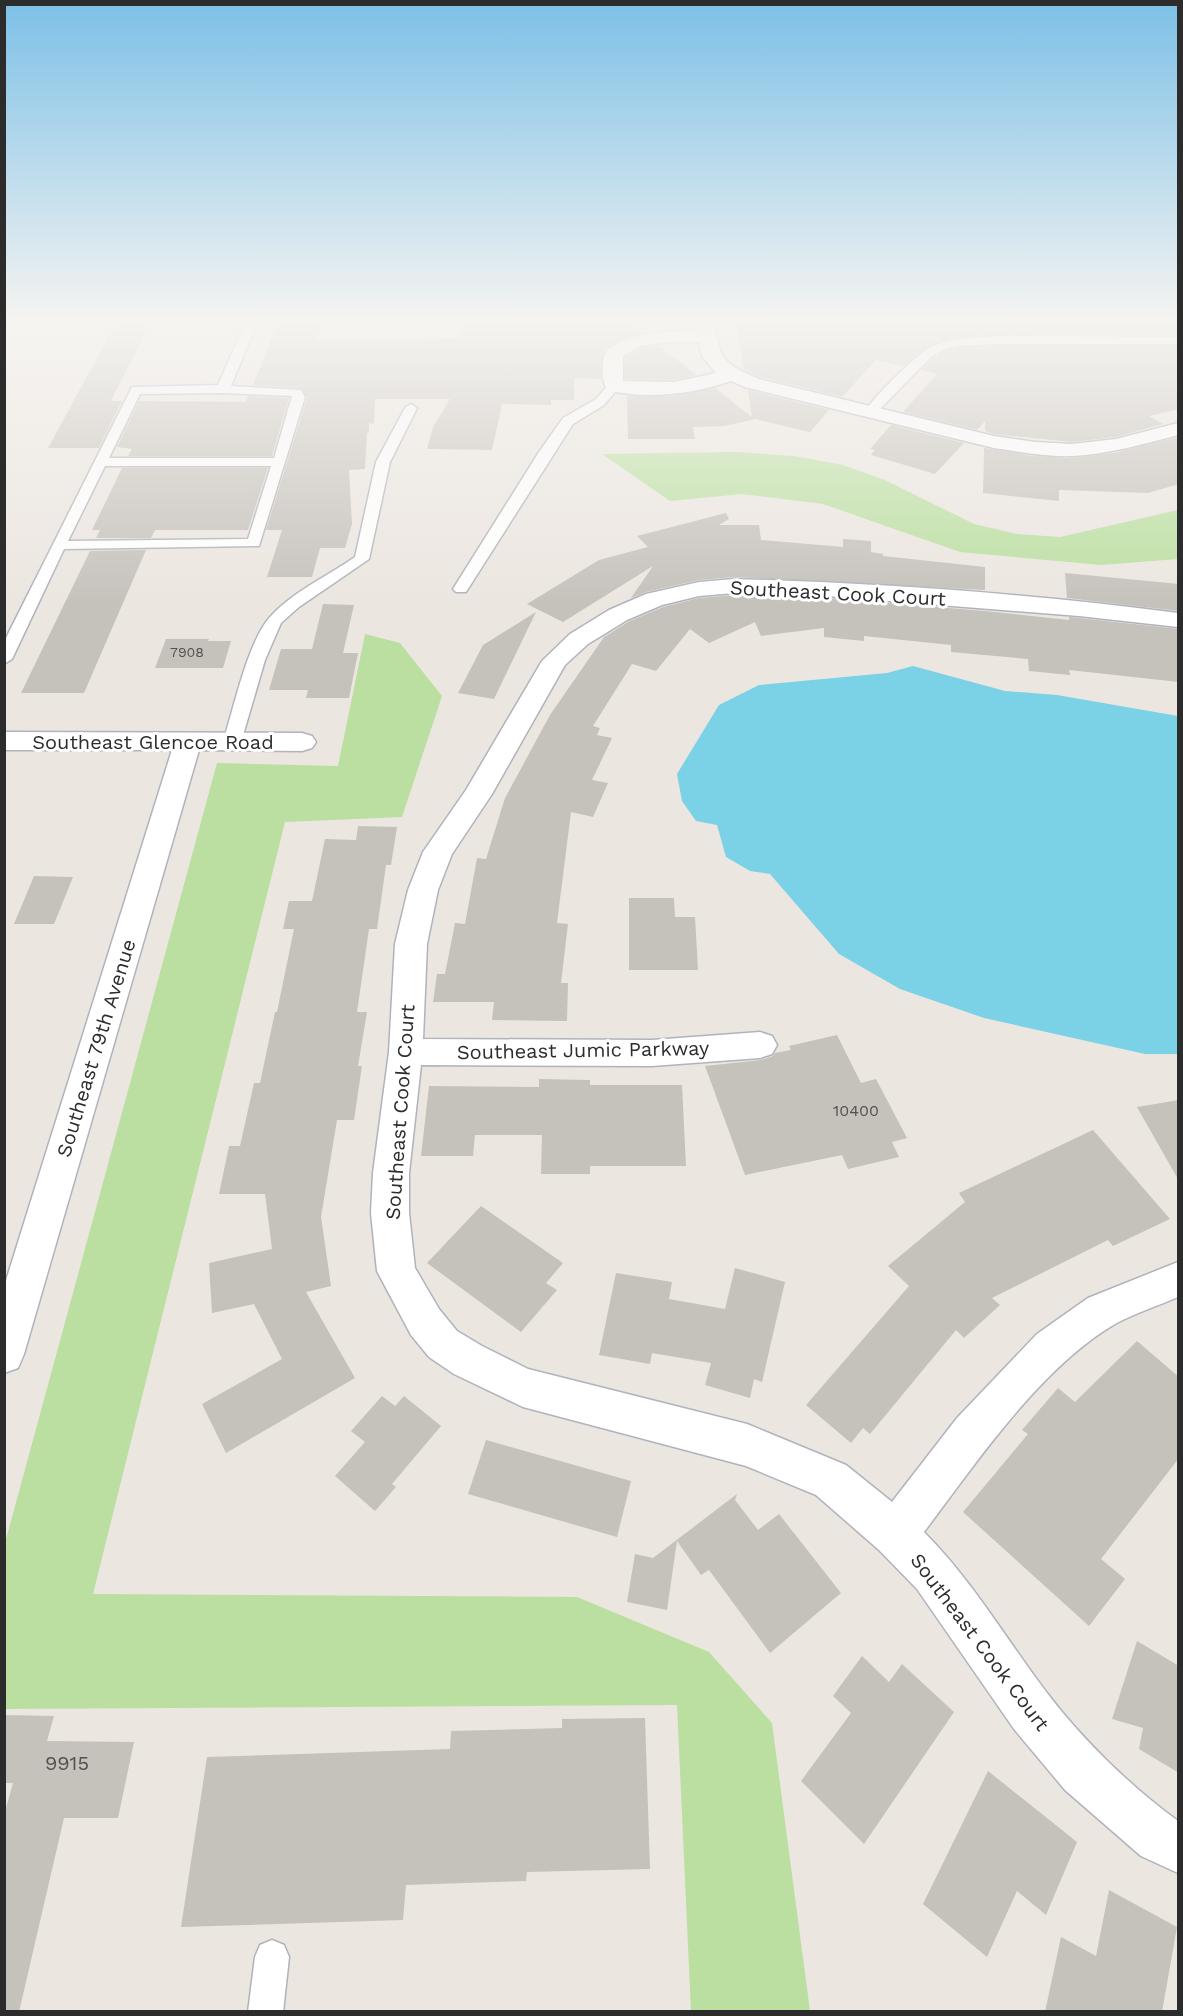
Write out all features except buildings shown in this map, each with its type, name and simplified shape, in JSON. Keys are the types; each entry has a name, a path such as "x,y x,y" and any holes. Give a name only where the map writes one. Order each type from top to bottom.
{"street":[{"path":"891,417 994,442 1072,450 1117,446 1179,429"},
{"name":"Southeast Cook Court","path":"1179,620 814,588 756,586 699,589 654,600 618,615 579,639 555,661 477,794 438,852 423,890 411,944 406,1052 391,1173 392,1245 396,1271 425,1322 443,1344 468,1360 523,1387 747,1445 831,1480 895,1534 933,1573 1031,1712 1083,1772 1160,1838 1179,1847"},
{"name":"Southeast Glencoe Road","path":"4,741 302,742"},
{"name":"Southeast 79th Avenue","path":"4,1354 188,742"},
{"name":"Southeast Jumic Parkway","path":"406,1052 652,1053 760,1045"},
{"path":"895,1534 972,1433 1051,1347 1102,1311 1179,1279"}],"lane":[{"path":"4,659 122,417"},
{"path":"59,545 254,543 293,417"},
{"path":"232,742 259,657 275,620 362,559 382,462 406,417"},
{"path":"461,589 546,452 568,421 575,417"},
{"path":"100,462 279,462"},
{"path":"265,2012 272,1957"}],"green space":[{"path":"737,452 794,456 843,465 885,480 974,524 1017,534 1060,537 1178,510 1178,559 1101,565 960,552 823,504 742,494 670,501 602,454"},
{"path":"365,634 400,643 442,696 402,817 285,822 93,1594 577,1597 709,1652 772,1723 810,2011 691,2011 677,1705 5,1709 5,1543 217,763 338,766"}],"water":[{"path":"913,666 1005,691 1057,695 1178,716 1178,1054 1145,1054 984,1018 900,989 839,954 770,874 750,871 726,857 717,825 696,821 682,801 677,774 719,705 759,685 887,673"}]}
